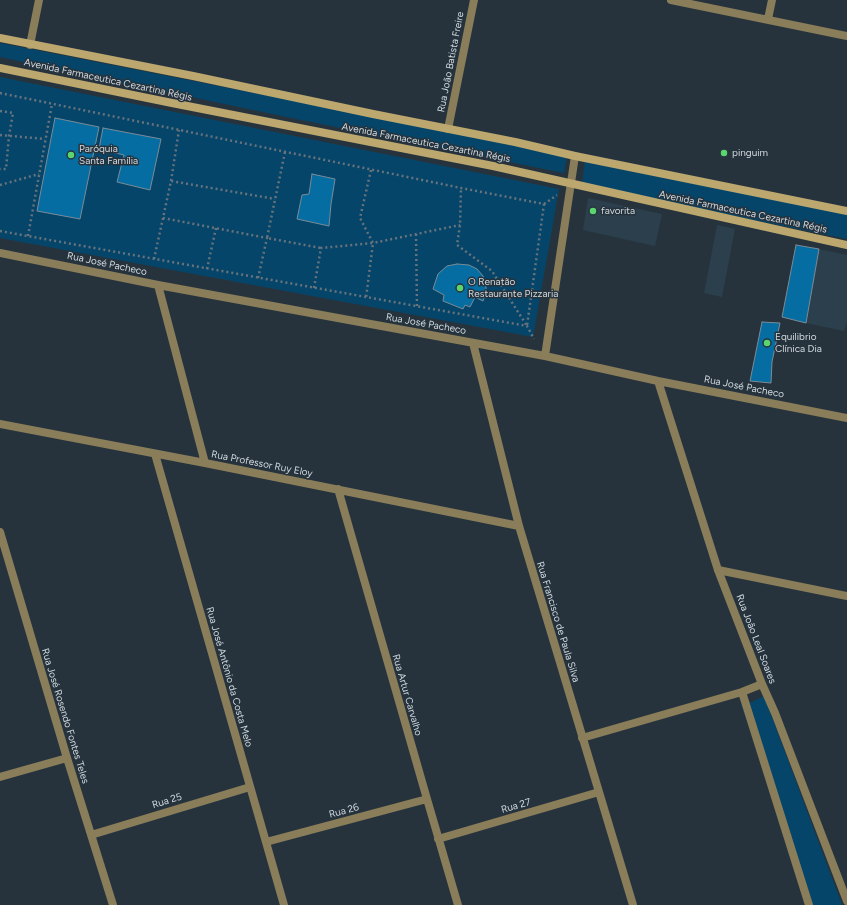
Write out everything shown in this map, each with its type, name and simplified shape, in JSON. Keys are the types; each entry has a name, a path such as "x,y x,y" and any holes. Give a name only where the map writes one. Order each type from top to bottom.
{"street":[{"path":"30,45 40,0"},
{"name":"Rua João Batista Freire","path":"448,129 474,0"},
{"path":"671,0 847,36"},
{"path":"768,20 772,0"},
{"name":"Avenida Farmaceutica Cezartina Régis","path":"0,38 847,211"},
{"name":"Avenida Farmaceutica Cezartina Régis","path":"0,68 486,165 847,245"},
{"path":"545,356 575,156"},
{"name":"Rua José Pacheco","path":"0,253 158,285 545,356 847,418"},
{"path":"158,285 205,463"},
{"name":"Rua Francisco de Paula Silva","path":"473,343 519,526 633,905"},
{"name":"Rua João Leal Soares","path":"658,380 718,570 762,684 775,713 847,902"},
{"name":"Rua Professor Ruy Eloy","path":"0,424 205,463 519,526"},
{"name":"Rua José Antônio da Costa Melo","path":"155,454 284,905"},
{"name":"Rua Artur Carvalho","path":"338,490 458,905"},
{"name":"Rua José Rosendo Fontes Teles","path":"0,532 67,758 113,905"},
{"path":"718,570 847,596"},
{"path":"582,738 742,692 762,684"},
{"path":"742,692 809,905"},
{"path":"0,777 67,758"},
{"name":"Rua 25","path":"91,834 250,787"},
{"name":"Rua 27","path":"438,839 599,792"},
{"name":"Rua 26","path":"266,842 427,799"}],"path":[{"path":"0,93 371,170 544,204 527,326"},
{"path":"28,236 52,104"},
{"path":"0,111 13,113 6,169 0,169"},
{"path":"154,259 171,181 179,130"},
{"path":"0,135 45,139"},
{"path":"258,278 285,152"},
{"path":"366,298 373,243 360,218 371,170"},
{"path":"0,186 39,174"},
{"path":"171,181 275,199"},
{"path":"461,188 460,225 457,245 492,271 527,326"},
{"path":"163,218 321,248 373,243 460,225"},
{"path":"207,269 216,228"},
{"path":"0,231 527,326"},
{"path":"416,234 417,307"},
{"path":"314,288 321,248"}],"shaded area":[{"path":"0,43 567,155 564,173 0,57"},
{"path":"0,77 559,189 533,337 0,238"},
{"path":"585,160 847,214 847,239 582,185"},
{"path":"588,198 662,214 655,246 583,230"},
{"path":"717,225 735,229 722,297 704,293"},
{"path":"819,249 847,255 847,323 844,331 806,323"},
{"path":"764,696 842,905 812,905 741,704 752,702"}],"building":[{"name":"Paróquia Santa Família","path":"55,118 99,127 80,219 37,211"},
{"path":"103,128 161,139 150,190 117,182 124,155 99,149"},
{"path":"312,174 335,179 329,226 297,219 302,195 309,194"},
{"path":"796,245 819,249 806,323 782,317"},
{"name":"O Renatão Restaurante Pizzaria","path":"457,264 469,265 477,269 483,276 486,284 486,292 483,301 475,297 470,307 465,305 463,309 443,301 444,295 433,289 438,274 447,266"},
{"name":"Equilibrio Clínica Dia","path":"762,322 780,323 772,362 771,383 750,381"}],"place":[{"name":"pinguim","path":"724,153"},
{"name":"Paróquia Santa Família","path":"71,155"},
{"name":"favorita","path":"593,211"},
{"name":"O Renatão Restaurante Pizzaria","path":"460,288"},
{"name":"Equilibrio Clínica Dia","path":"767,343"}]}
